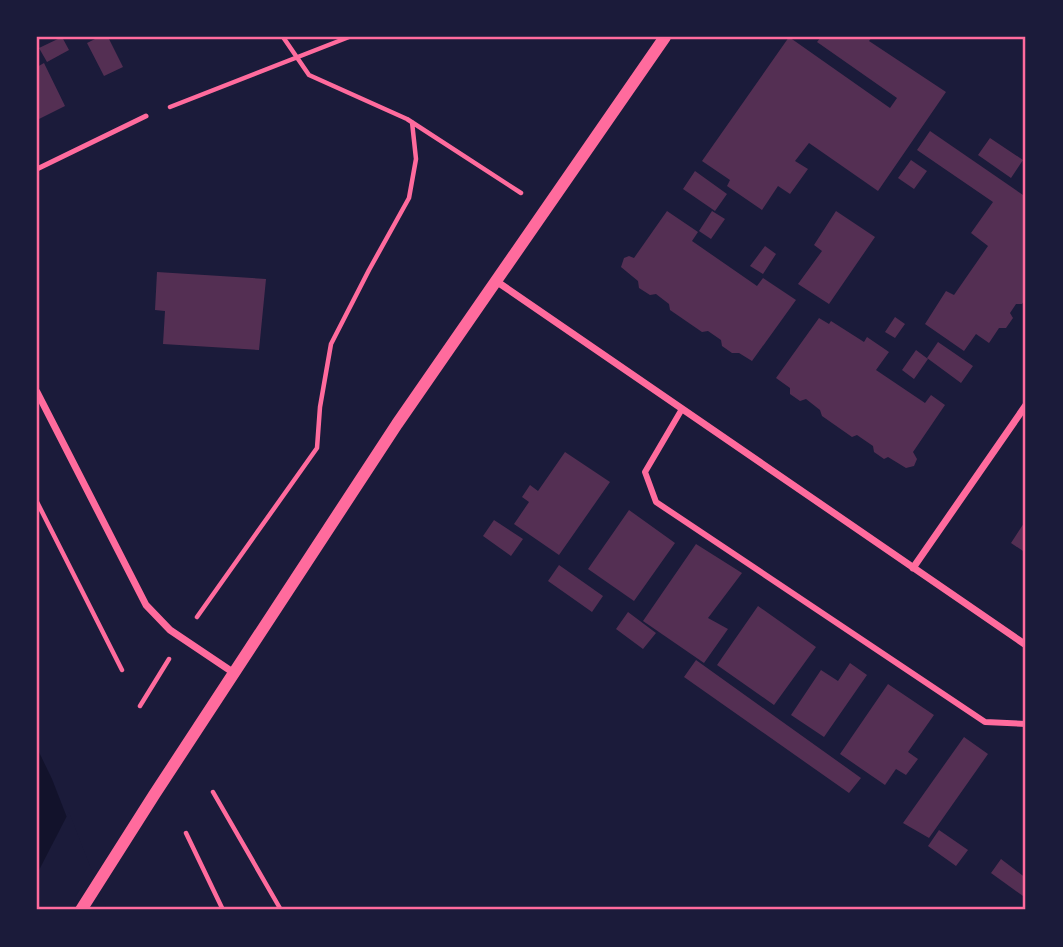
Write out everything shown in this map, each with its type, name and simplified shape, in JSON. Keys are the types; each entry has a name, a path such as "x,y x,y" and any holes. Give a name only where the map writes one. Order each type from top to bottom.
{"street":[{"path":"82,910 154,795 397,424 665,37"},
{"path":"496,281 1026,645"},
{"path":"37,392 136,588 170,630 234,673"},
{"path":"913,568 1026,405"},
{"path":"682,409 645,472 656,502 985,722 1026,724"}],"lane":[{"path":"37,169 146,116"}],"path":[{"path":"283,37 309,75 412,122 545,209"},
{"path":"146,116 349,37"},
{"path":"140,706 182,639 317,447 320,407 331,344 410,198 416,159 412,122"},
{"path":"37,502 122,670"},
{"path":"213,792 281,910"},
{"path":"186,833 223,910"}],"shaded area":[{"path":"37,748 52,779 103,910 37,910"}],"pier":[{"path":"69,812 107,910 37,910 37,874"}],"building":[{"path":"62,37 69,50 47,62 39,48"},
{"path":"99,37 108,37 123,67 104,76 87,43"},
{"path":"789,37 890,108 897,98 817,42 821,37 872,37 869,41 946,92 878,191 809,143 795,161 808,169 790,194 778,186 762,210 727,186 730,180 702,161"},
{"path":"44,63 65,106 37,120 37,67"},
{"path":"930,131 1026,197 1026,298 1022,304 1016,304 1010,313 1013,318 1006,328 999,328 989,343 976,334 964,351 925,324 946,291 954,295 988,246 971,233 993,202 917,150"},
{"path":"990,138 1023,160 1011,178 978,155"},
{"path":"911,160 927,171 914,189 898,178"},
{"path":"695,171 727,194 715,211 683,189"},
{"path":"667,211 698,232 692,241 757,286 763,278 796,300 752,361 739,353 732,353 722,346 721,340 708,331 702,332 670,310 669,304 656,294 650,295 639,288 638,281 621,267 624,258 634,258"},
{"path":"712,211 725,219 711,239 699,231"},
{"path":"836,211 875,237 829,304 798,284 822,251 814,245"},
{"path":"765,246 776,254 763,274 750,266"},
{"path":"157,272 266,279 259,350 163,344 165,311 155,310"},
{"path":"895,317 905,324 895,338 885,332"},
{"path":"819,318 829,324 831,321 864,342 867,337 889,352 876,370 925,403 931,395 945,405 913,452 917,459 914,466 906,468 888,457 884,459 874,452 873,446 857,435 852,437 822,416 820,410 806,399 800,401 790,394 790,388 776,378"},
{"path":"938,342 973,366 961,383 927,358"},
{"path":"916,350 928,359 914,379 902,370"},
{"path":"565,452 610,482 559,555 514,524 529,502 522,497 530,485 538,491"},
{"path":"629,510 675,543 634,601 588,569"},
{"path":"494,520 523,539 511,556 483,536"},
{"path":"1026,520 1026,553 1011,543"},
{"path":"696,544 742,573 708,618 728,629 704,663 643,621"},
{"path":"559,565 603,596 592,612 548,581"},
{"path":"758,606 816,647 774,705 717,665"},
{"path":"628,612 656,633 643,649 616,629"},
{"path":"696,660 861,778 849,793 684,677"},
{"path":"850,663 867,675 824,737 791,715 821,670 838,681"},
{"path":"888,684 934,715 908,752 918,759 906,775 896,769 885,785 840,754"},
{"path":"964,737 988,754 929,838 903,823"},
{"path":"939,830 968,850 956,866 928,846"},
{"path":"1001,859 1026,878 1026,892 1023,896 991,873"}]}
